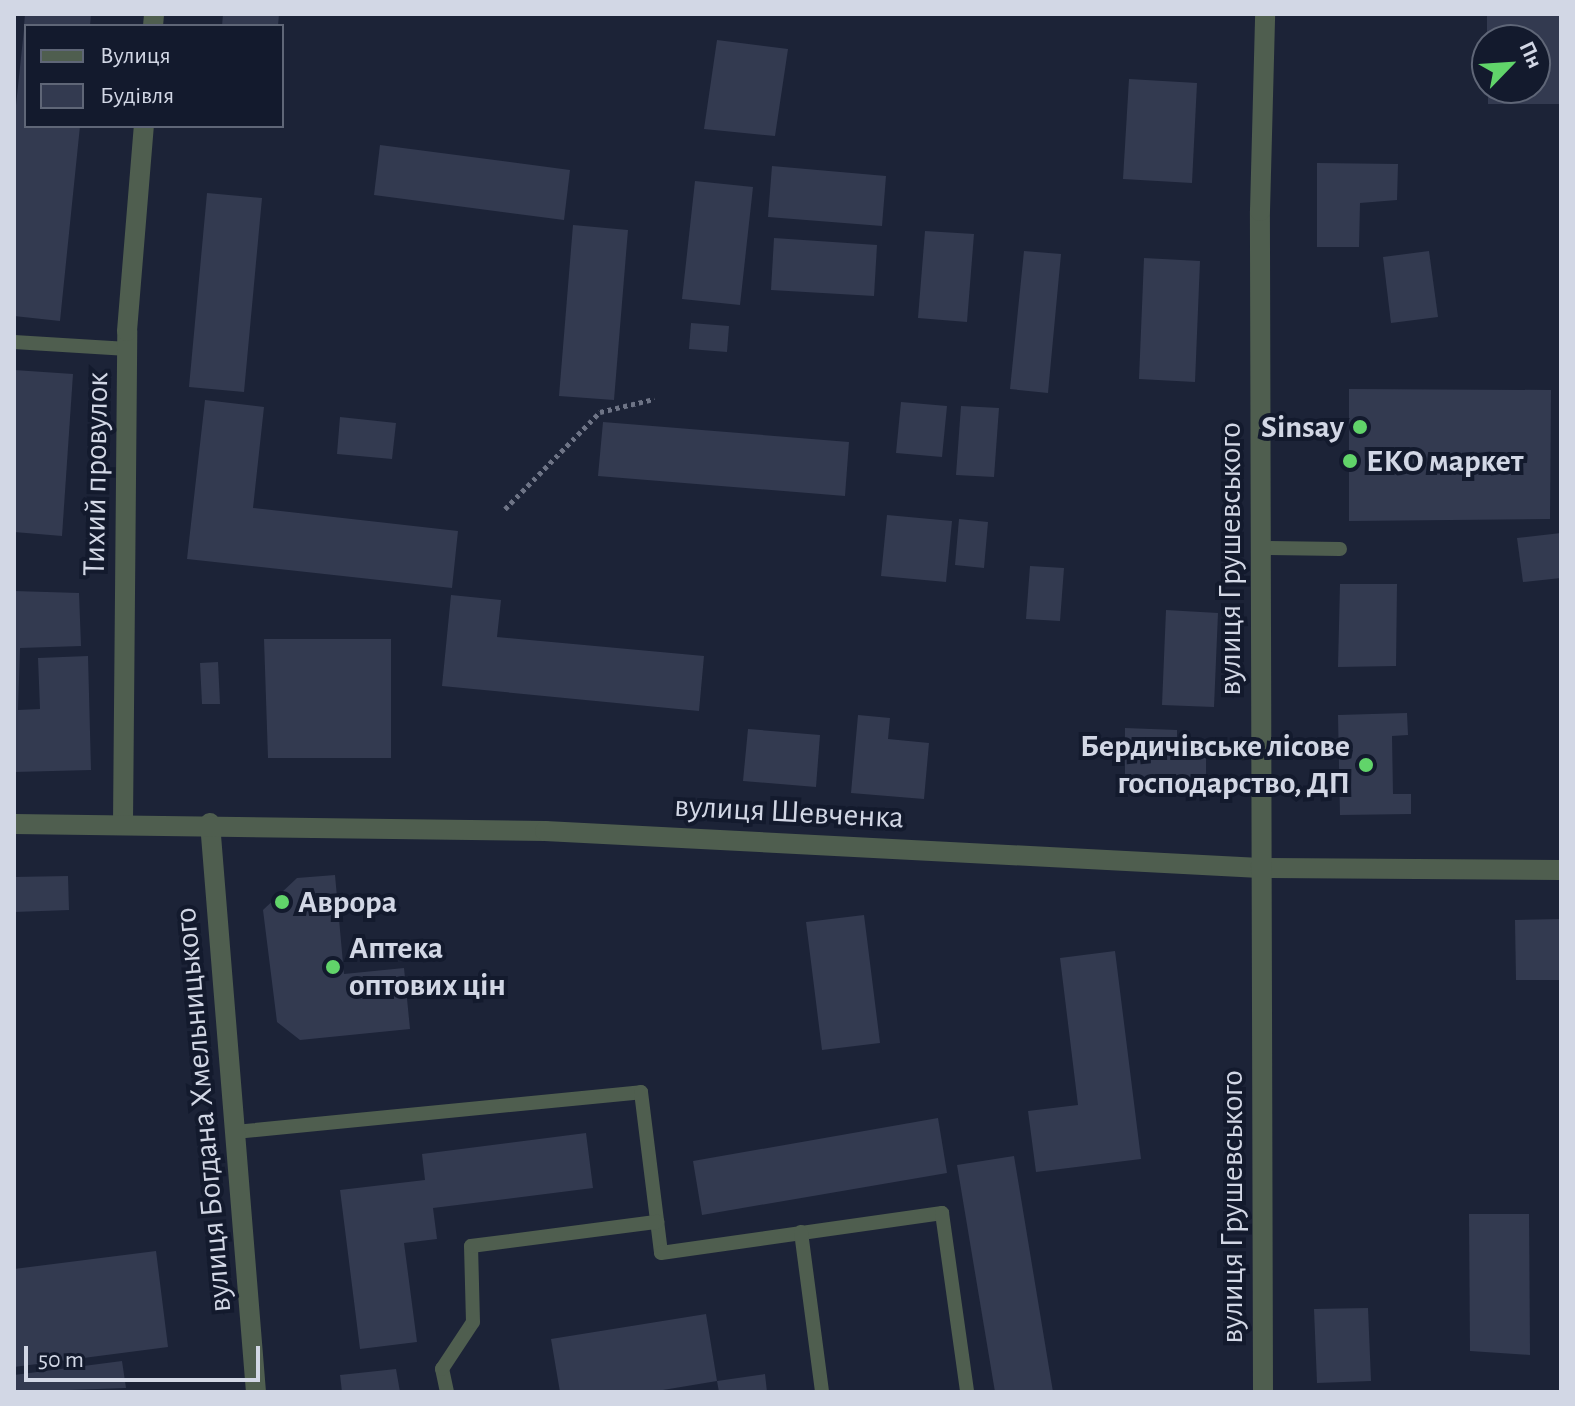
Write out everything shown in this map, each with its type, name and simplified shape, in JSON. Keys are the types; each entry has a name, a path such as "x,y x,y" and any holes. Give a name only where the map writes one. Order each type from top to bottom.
{"street":[{"name":"вулиця Грушевського","path":"1263,1392 1260,548 1265,14"},
{"name":"Тихий провулок","path":"123,823 128,349 144,128"},
{"name":"вулиця Шевченка","path":"14,824 210,823 560,831 1260,868 1561,870"},
{"name":"вулиця Богдана Хмельницького","path":"210,823 256,1392"}],"lane":[{"path":"14,342 128,349"},
{"path":"1260,548 1340,549"},
{"path":"235,1132 630,1090 641,1092 661,1253 942,1213 967,1392"},
{"path":"447,1392 442,1369 473,1322 471,1246 657,1222"},
{"path":"801,1232 822,1392"}],"path":[{"path":"505,509 600,412 654,399"}],"building":[{"path":"25,14 91,14 90,24 24,24"},
{"path":"223,14 279,14 278,24 222,24"},
{"path":"1487,14 1561,14 1561,104 1551,104 1551,24 1487,24"},
{"path":"24,29 24,128 80,128 60,321 14,316 14,124"},
{"path":"717,40 788,49 775,136 704,129"},
{"path":"1129,79 1197,83 1192,183 1123,179"},
{"path":"380,145 570,170 564,220 374,195"},
{"path":"1317,163 1398,164 1397,200 1360,203 1359,247 1317,247"},
{"path":"772,166 886,176 882,226 768,217"},
{"path":"695,181 753,187 740,305 682,299"},
{"path":"207,193 262,198 244,392 189,387"},
{"path":"573,225 628,230 614,400 559,396"},
{"path":"925,231 974,234 967,322 918,318"},
{"path":"774,238 877,245 874,296 771,290"},
{"path":"1024,251 1061,254 1048,393 1010,389"},
{"path":"1429,251 1438,317 1391,323 1383,257"},
{"path":"1144,258 1200,261 1195,382 1139,379"},
{"path":"691,323 729,326 727,352 689,349"},
{"path":"14,370 73,374 62,536 14,532"},
{"path":"1349,389 1551,390 1550,519 1349,521"},
{"path":"205,400 264,407 253,508 458,531 452,588 187,559"},
{"path":"901,402 947,406 942,457 896,453"},
{"path":"961,406 999,408 994,477 956,475"},
{"path":"340,417 396,423 392,459 337,454"},
{"path":"603,422 849,442 845,496 598,476"},
{"path":"887,515 952,521 946,582 881,576"},
{"path":"959,519 988,522 984,568 955,565"},
{"path":"1561,533 1561,578 1523,582 1517,538"},
{"path":"1030,566 1064,568 1060,621 1026,619"},
{"path":"1340,584 1397,584 1396,666 1338,667"},
{"path":"14,591 79,593 81,646 20,648 18,710 40,709 38,658 88,656 91,770 14,772"},
{"path":"451,595 501,600 497,637 704,656 699,711 442,686"},
{"path":"1166,610 1218,613 1214,707 1162,705"},
{"path":"264,639 391,639 391,758 268,758"},
{"path":"218,662 220,704 202,704 200,663"},
{"name":"Бердичівське лісове господарство, ДП","path":"1407,713 1408,735 1392,736 1393,794 1411,794 1411,814 1340,815 1338,715"},
{"path":"858,715 890,718 888,739 929,743 924,799 851,793"},
{"path":"1125,728 1177,730 1177,745 1206,745 1206,795 1125,794"},
{"path":"748,729 820,735 816,787 743,781"},
{"path":"335,875 344,974 404,968 410,1029 300,1040 277,1022 263,910 297,878"},
{"path":"68,876 69,910 14,912 14,877"},
{"path":"864,915 880,1043 822,1050 806,922"},
{"path":"1561,919 1561,980 1516,980 1515,920"},
{"path":"1115,951 1141,1159 1036,1172 1028,1111 1078,1105 1060,958"},
{"path":"938,1118 947,1173 702,1215 693,1161"},
{"path":"586,1133 593,1188 433,1208 437,1239 404,1243 417,1342 360,1349 340,1190 425,1180 422,1154"},
{"path":"1014,1156 1053,1392 995,1392 957,1165"},
{"path":"1469,1214 1529,1214 1530,1355 1470,1351"},
{"path":"156,1251 168,1347 14,1367 14,1269"},
{"path":"1368,1308 1371,1381 1317,1383 1314,1309"},
{"path":"706,1314 717,1381 651,1392 560,1392 551,1339"},
{"path":"122,1361 126,1388 14,1392 14,1375"},
{"path":"396,1369 400,1392 342,1392 340,1375"},
{"path":"765,1374 767,1392 719,1392 717,1381"}],"place":[{"name":"Sinsay","path":"1360,427"},
{"name":"ЕКО маркет","path":"1350,461"},
{"name":"Бердичівське лісове господарство, ДП","path":"1366,765"},
{"name":"Аврора","path":"282,902"},
{"name":"Аптека оптових цін","path":"333,967"}]}
